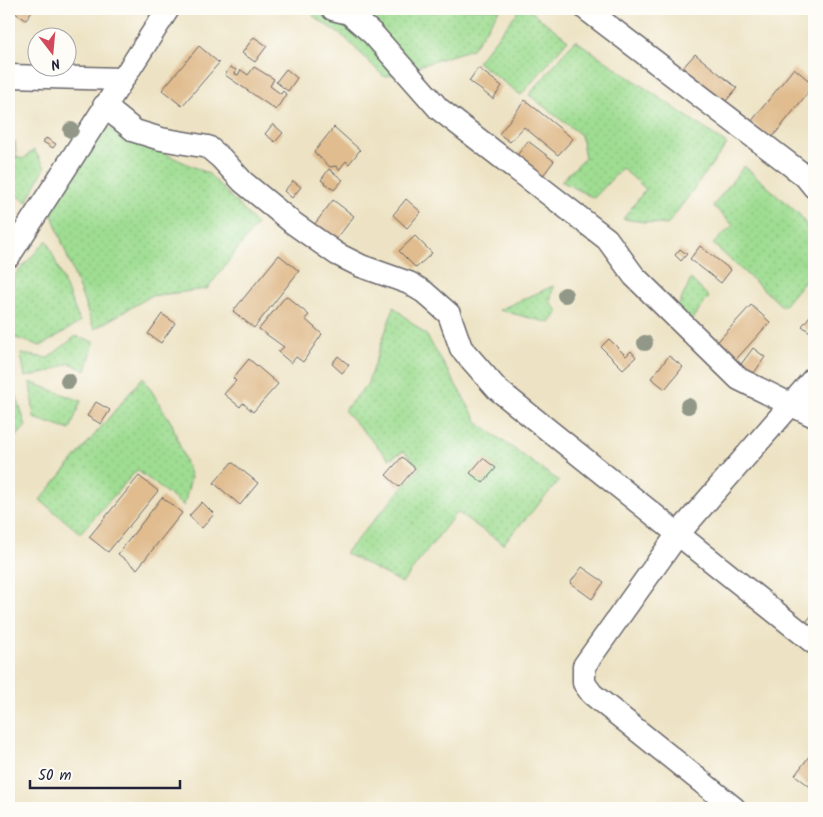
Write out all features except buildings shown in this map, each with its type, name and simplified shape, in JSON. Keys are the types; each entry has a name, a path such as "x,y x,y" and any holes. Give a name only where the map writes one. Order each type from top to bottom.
{"street":[{"path":"9,256 168,9"},
{"path":"333,9 349,13 373,34 439,109 607,239 634,276 739,379 814,416"},
{"path":"586,9 805,176 814,187"},
{"path":"9,76 122,78"},
{"path":"104,106 135,131 161,139 208,147 250,188 293,223 337,254 361,266 409,283 424,292 449,314 461,348 497,390 814,643"},
{"path":"734,808 592,694 584,683 584,666 678,534 814,378"}],"green space":[{"path":"318,9 500,9 472,49 384,77 344,37 313,16"},
{"path":"520,9 528,9 568,40 521,95 477,62"},
{"path":"575,40 727,144 667,225 623,219 646,189 622,168 594,198 561,181 585,158 581,135 529,95"},
{"path":"107,127 209,174 257,224 207,289 151,296 94,329 51,212"},
{"path":"15,141 16,157 23,159 34,150 45,167 27,202 9,190 9,142"},
{"path":"744,166 800,215 814,239 814,278 809,275 783,307 713,244 733,225 713,206"},
{"path":"47,240 80,322 41,346 9,336 9,304 14,276"},
{"path":"691,279 709,297 688,324 674,315"},
{"path":"553,286 550,303 559,311 550,323 499,310"},
{"path":"394,307 427,336 479,424 559,481 503,544 457,512 402,583 345,553 420,468 404,451 389,459 344,410 367,385"},
{"path":"76,336 94,342 86,371 70,363 46,373 25,377 21,354 48,358"},
{"path":"9,373 26,426 9,444"},
{"path":"143,377 172,424 191,477 184,506 137,470 80,533 40,500"},
{"path":"30,382 81,401 70,430 34,418"}]}
